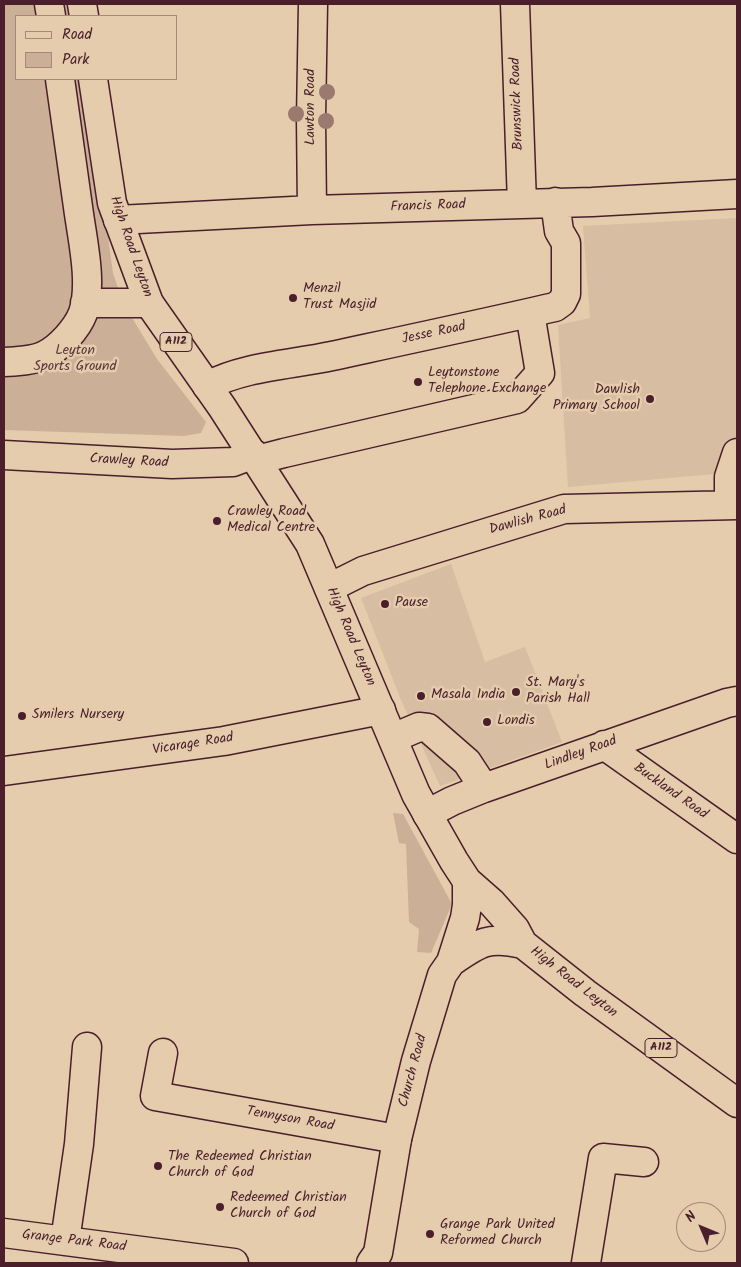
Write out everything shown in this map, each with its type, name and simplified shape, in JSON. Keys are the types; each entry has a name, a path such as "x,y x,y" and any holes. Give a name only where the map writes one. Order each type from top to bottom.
{"street":[{"name":"Lawton Road","path":"312,210 313,4"},
{"name":"Brunswick Road","path":"515,4 522,204"},
{"path":"4,362 44,356 60,344 72,330 82,315 85,303 86,264 60,80"},
{"name":"High Road Leyton","path":"93,80 112,203 149,303 255,457 310,544 416,794 467,882 498,909 515,929 524,944 585,993 737,1103"},
{"name":"Francis Road","path":"118,220 312,210 592,202 737,194"},
{"name":"Jesse Road","path":"207,386 224,377 243,371 330,356 555,307 562,302 566,294 566,243 559,231 556,202"},
{"path":"85,303 149,303"},
{"name":"Crawley Road","path":"4,455 172,464 233,462 284,453 517,399 540,373 530,313"},
{"path":"733,505 729,477 737,453"},
{"name":"Dawlish Road","path":"329,588 363,571 564,509 733,505"},
{"name":"Lindley Road","path":"427,814 484,788 549,767 604,745 737,701"},
{"name":"Vicarage Road","path":"4,771 224,741 381,710"},
{"path":"393,738 419,727 428,728 467,762 484,788"},
{"name":"Buckland Road","path":"604,745 737,839"},
{"name":"Church Road","path":"378,1260 397,1139 416,1061 442,975 451,962 465,918 467,882"},
{"path":"451,962 470,949 489,941 506,940 524,944"},
{"path":"65,1241 79,1144 87,1047"},
{"name":"Tennyson Road","path":"163,1053 155,1096 397,1139"},
{"path":"586,1263 603,1158 644,1162"},
{"name":"Grange Park Road","path":"4,1234 234,1263"}],"shaded area":[{"name":"Dawlish Primary School","path":"737,218 737,472 568,487 558,325 590,318 583,226"},
{"path":"451,564 485,662 525,647 562,742 440,786 401,700 361,598"}],"green space":[{"name":"Leyton Sports Ground","path":"4,4 75,4 77,15 15,15 15,80 86,80 113,273 123,303 157,359 206,422 201,433 184,436 4,430"},
{"path":"393,813 403,814 452,904 431,953 417,952 419,929 409,922 406,844 399,843"}],"place":[{"name":"Menzil Trust Masjid","path":"293,298"},
{"name":"Leytonstone Telephone Exchange","path":"418,382"},
{"name":"Dawlish Primary School","path":"650,399"},
{"name":"Crawley Road Medical Centre","path":"217,521"},
{"name":"Pause","path":"385,604"},
{"name":"St. Mary's Parish Hall","path":"516,692"},
{"name":"Masala India","path":"421,696"},
{"name":"Smilers Nursery","path":"22,716"},
{"name":"Londis","path":"487,722"},
{"name":"The Redeemed Christian Church of God","path":"158,1166"},
{"name":"Redeemed Christian Church of God","path":"220,1207"},
{"name":"Grange Park United Reformed Church","path":"430,1234"}]}
